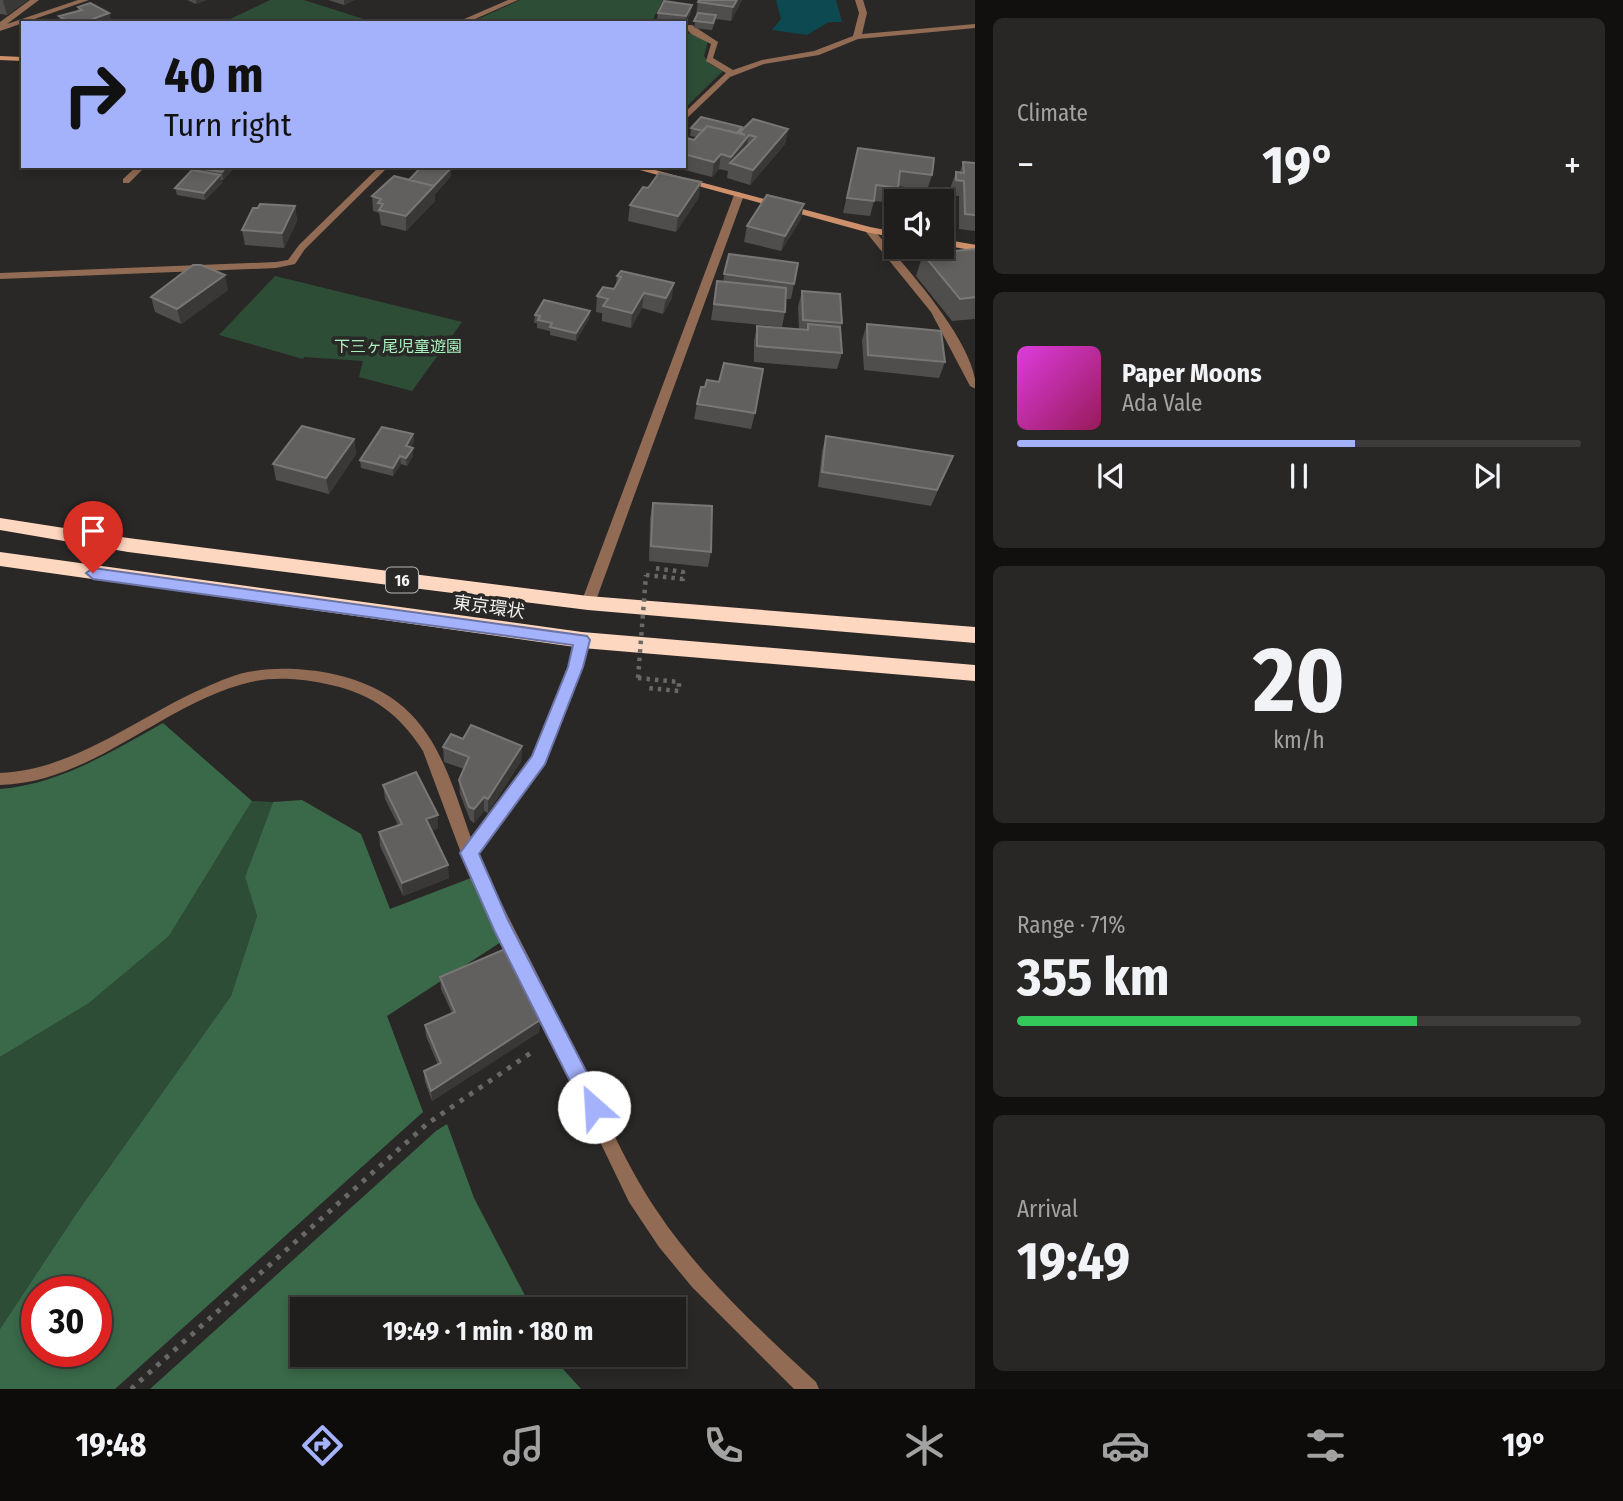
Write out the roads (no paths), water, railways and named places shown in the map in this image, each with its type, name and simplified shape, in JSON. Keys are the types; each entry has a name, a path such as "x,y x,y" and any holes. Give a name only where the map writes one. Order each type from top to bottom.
{"highway":[{"name":"東京環状","path":"0,524 128,545 588,603 975,635"},
{"name":"東京環状","path":"0,559 582,640 975,673"}],"street":[{"path":"0,27 35,0"},
{"path":"0,27 85,0"},
{"path":"464,21 514,0"},
{"path":"857,37 863,13 859,0"},
{"path":"686,116 732,73 762,62 816,53 857,37 975,26"},
{"path":"689,27 692,32 710,39 715,44 709,59 732,73"},
{"path":"0,58 21,59"},
{"path":"126,181 140,168"},
{"path":"0,276 276,265 291,262 302,247 384,168"},
{"path":"637,168 884,232"},
{"path":"588,603 740,195"},
{"path":"869,230 936,311 975,386"},
{"path":"954,244 975,248"},
{"path":"469,853 539,760 575,667 582,640"},
{"path":"0,779 18,780 73,763 194,699 251,676 312,674 350,682 388,701 415,726 429,748 469,853 502,926 559,1034 629,1181 665,1240 730,1314 809,1389"}],"water":[{"path":"776,0 836,0 842,22 829,22 807,35 772,30 781,19"}],"park label":[{"name":"下三ヶ尾児童遊園","path":"398,346"}]}
